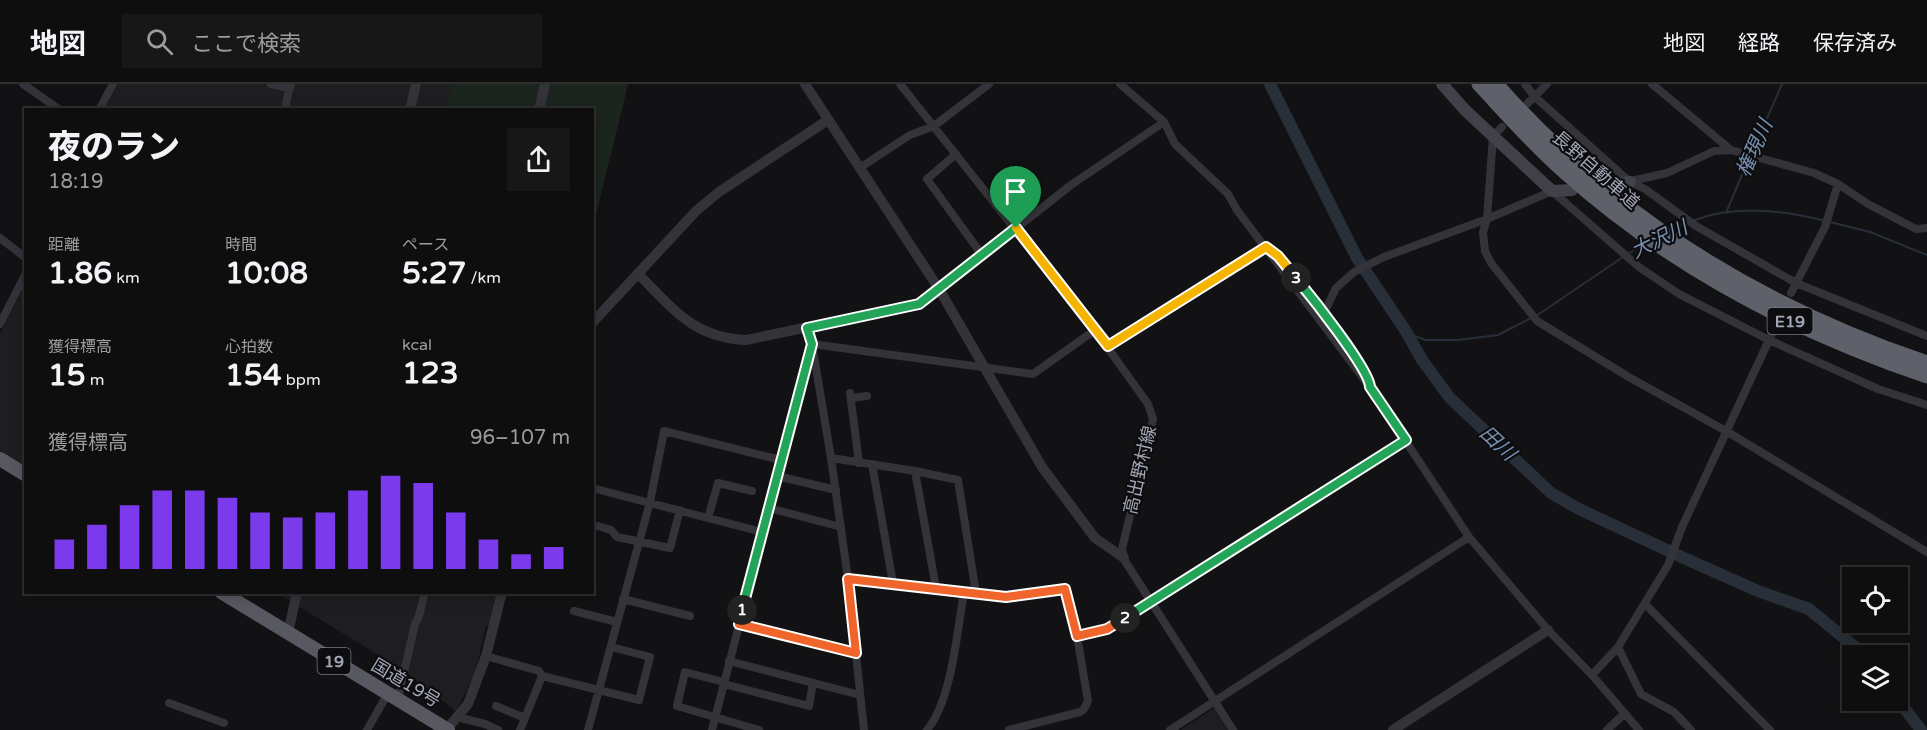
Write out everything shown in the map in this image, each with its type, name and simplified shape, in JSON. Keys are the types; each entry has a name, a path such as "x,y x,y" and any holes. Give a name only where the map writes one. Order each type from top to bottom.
{"highway":[{"name":"長野自動車道","path":"1479,84 1564,171 1713,280 1784,318 1856,350 1927,376"},
{"name":"長野自動車道","path":"1496,84 1573,163 1642,226"},
{"name":"長野自動車道","path":"1668,245 1789,307 1927,363"},
{"path":"0,459 24,474"},
{"name":"国道19号","path":"224,594 447,730"}],"main road":[{"path":"1442,84 1465,110 1497,131 1552,191 1572,190"},
{"path":"1612,184 1630,182"}],"street":[{"path":"100,108 113,84"},
{"path":"271,84 290,86 285,108"},
{"path":"410,108 416,84"},
{"path":"539,108 545,84"},
{"path":"805,84 939,289 1042,467 1095,538 1124,558 1233,730"},
{"name":"高出野村線","path":"900,84 1108,346 1148,405 1153,418 1122,549 1124,558"},
{"path":"861,167 910,135 934,126 989,84"},
{"path":"1120,84 1164,122 1175,144 1228,194 1237,210 1370,387 1469,537 1548,630 1592,675 1639,730"},
{"path":"1525,84 1534,96 1630,182 1645,189 1696,226 1796,283 1927,336"},
{"path":"1526,105 1547,84"},
{"path":"1652,84 1731,150 1814,173 1838,184 1868,204 1916,229 1927,228"},
{"path":"25,85 57,108"},
{"path":"594,321 696,211 718,192 828,120"},
{"path":"638,274 687,322 706,333 725,339 746,340 919,304 1071,185 1164,122"},
{"path":"1497,131 1484,231 1485,251 1491,263 1537,321 1871,519 1925,547"},
{"path":"1630,182 1667,173 1714,152 1731,150"},
{"path":"956,154 927,179 982,255"},
{"path":"1791,293 1825,227 1838,184"},
{"path":"1323,313 1336,288 1354,273 1384,257 1487,219 1552,191 1639,267 1680,294 1769,340 1878,389 1927,405"},
{"path":"0,238 24,256"},
{"path":"1266,247 1278,256 1323,313 1370,380 1370,387"},
{"path":"1108,346 1266,247"},
{"path":"0,324 24,277"},
{"path":"807,328 812,344 836,490 864,730"},
{"path":"812,344 1033,374 1095,330"},
{"path":"1592,675 1618,647 1669,562 1680,531 1769,340"},
{"path":"712,730 812,344"},
{"path":"859,463 850,396 867,396"},
{"path":"588,730 650,502 664,431 781,460"},
{"path":"1077,636 1107,629 1406,440"},
{"path":"831,458 958,480 976,593"},
{"path":"872,464 893,583"},
{"path":"915,471 936,588"},
{"path":"777,476 836,490"},
{"path":"708,518 718,483 752,491"},
{"path":"594,488 762,532"},
{"path":"769,508 841,527"},
{"path":"598,526 611,530 617,537 670,548 680,510"},
{"path":"1170,730 1469,537"},
{"path":"848,579 1006,597 1065,589 1077,636 1088,701 1084,710 1080,712 1009,730"},
{"path":"927,730 933,723 947,688 964,592"},
{"path":"288,633 297,594"},
{"path":"368,730 393,696 424,594"},
{"path":"447,730 468,704 486,656 502,594"},
{"path":"623,599 690,616"},
{"path":"1645,604 1770,730"},
{"path":"574,611 617,622"},
{"path":"739,624 856,653"},
{"path":"1393,730 1548,630"},
{"path":"542,676 639,700 650,657 611,647"},
{"path":"1618,647 1641,694 1674,712 1691,730"},
{"path":"486,656 539,670 542,676 520,730"},
{"path":"729,661 860,695"},
{"path":"759,730 677,706 685,672 809,706 813,683"},
{"path":"175,702 224,723"},
{"path":"496,706 525,718"},
{"path":"1607,730 1624,714"},
{"path":"457,717 498,730"}],"shaded area":[{"path":"118,84 628,84 594,223 594,108 105,108"},
{"path":"454,84 628,84 594,223 594,108 446,108"},
{"path":"24,287 24,466 0,451 0,334"},
{"path":"279,594 498,594 489,626 486,625 475,674 456,711 401,669"},
{"path":"1214,708 1228,730 1180,730"}],"waterway":[{"name":"田川","path":"1270,84 1357,258 1407,333 1422,360 1450,398 1551,493 1579,509 1686,559 1758,591 1809,609 1853,645"},
{"name":"権現川","path":"1752,153 1782,84"},
{"name":"権現川","path":"1726,213 1749,158"},
{"name":"大沢川","path":"1692,221 1741,211 1792,214 1825,221"},
{"name":"大沢川","path":"1830,222 1870,232 1927,255"},
{"name":"大沢川","path":"1669,230 1686,223"},
{"name":"大沢川","path":"1628,254 1646,243"},
{"name":"大沢川","path":"1536,316 1623,257"},
{"name":"大沢川","path":"1407,333 1426,340 1458,340 1498,335 1531,318"},
{"name":"田川","path":"1906,711 1921,730"}],"tunnel":[{"path":"1769,340 1781,315"}],"route":[{"path":"1016,228 1108,346 1266,247 1278,256 1323,313 1370,380 1370,387 1406,440 1107,629 1077,636 1065,589 1006,597 848,579 856,653 739,624 812,344 807,328 919,304 1016,228"}]}
